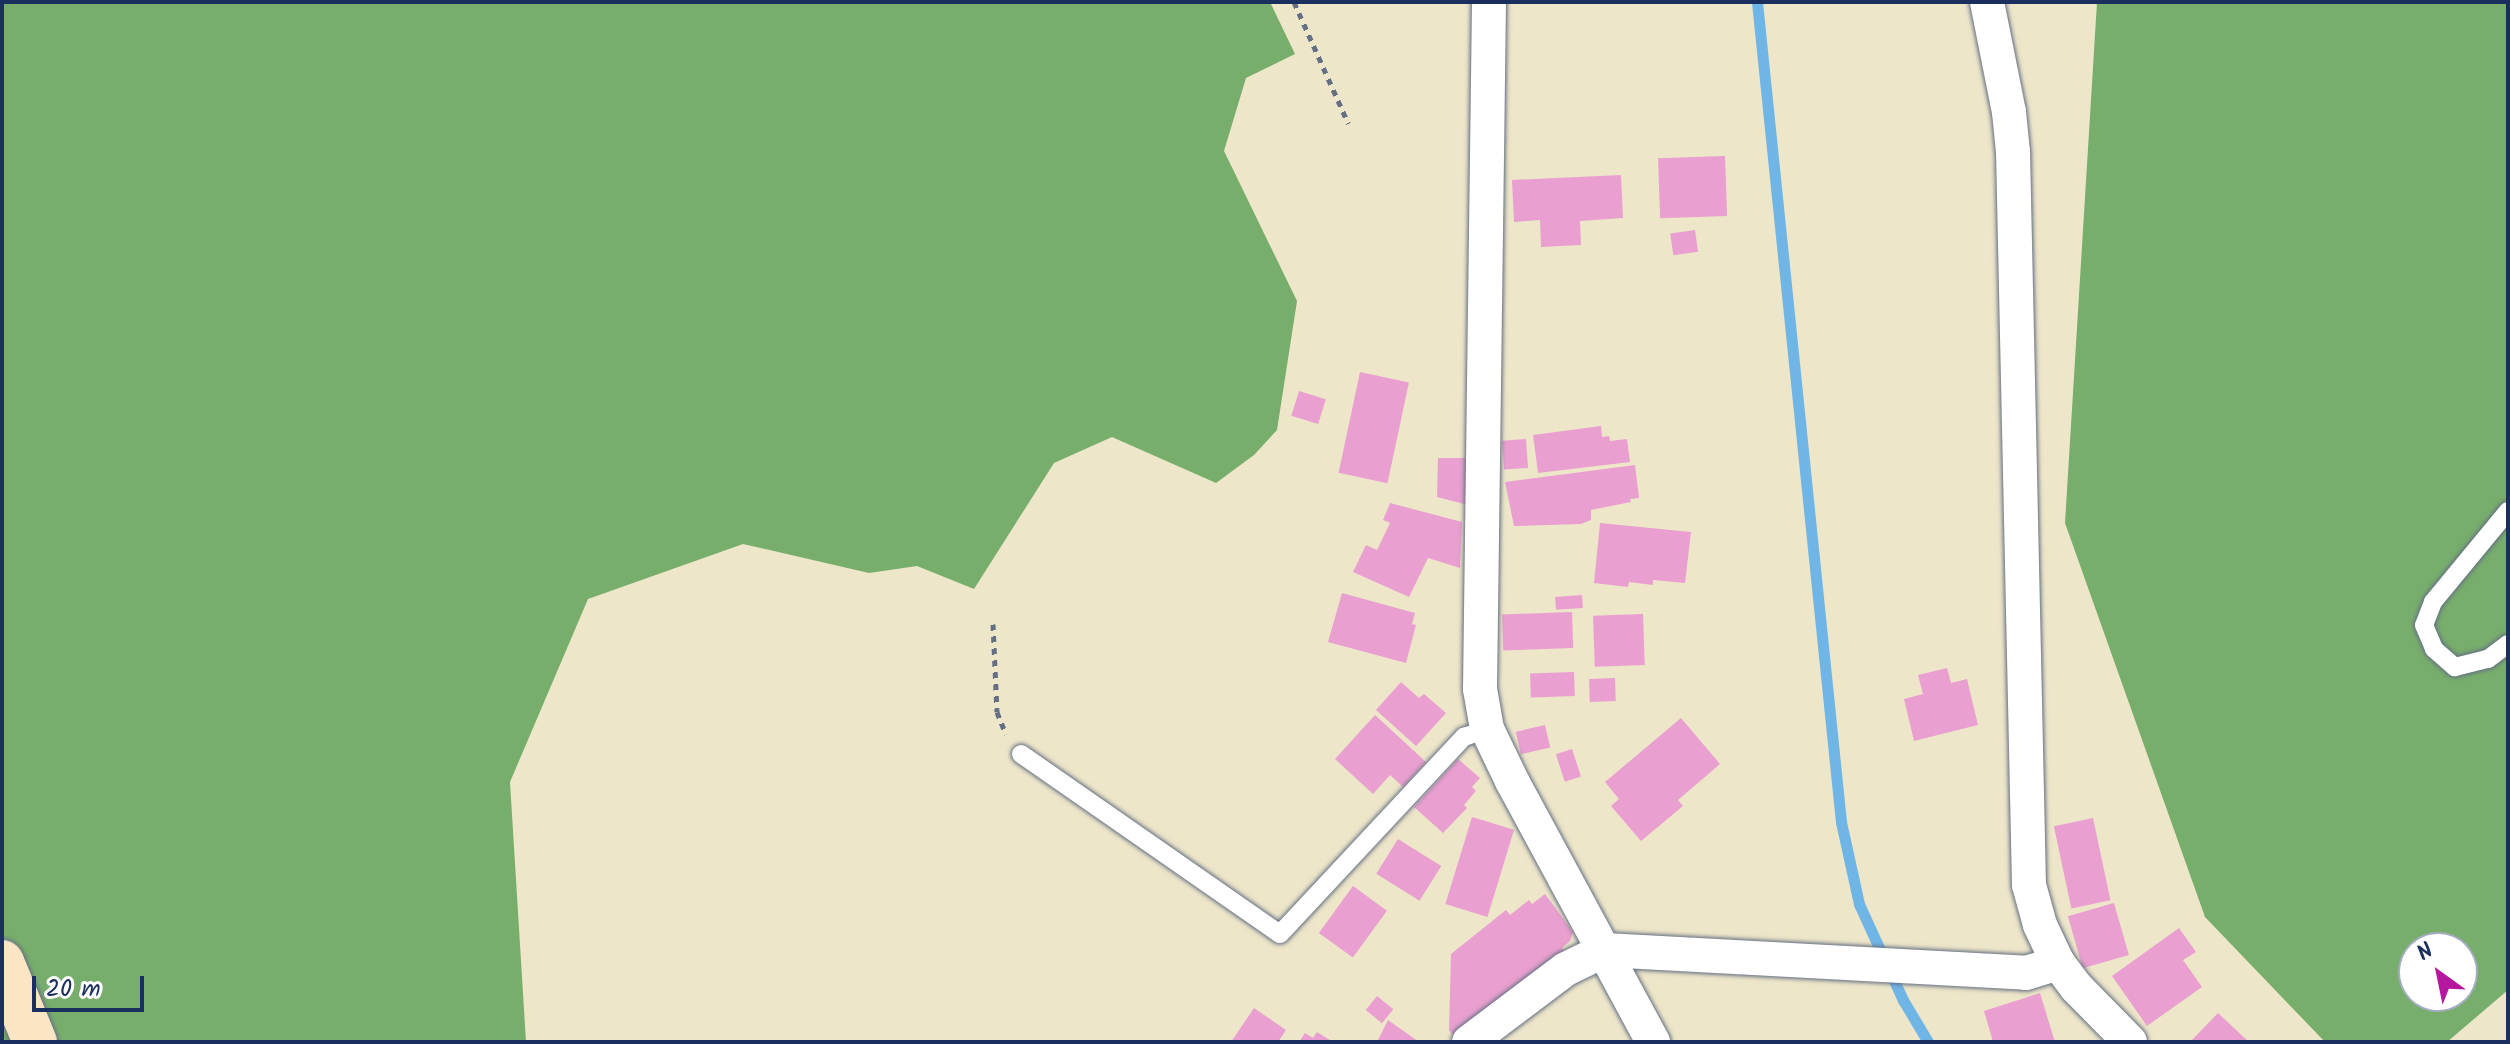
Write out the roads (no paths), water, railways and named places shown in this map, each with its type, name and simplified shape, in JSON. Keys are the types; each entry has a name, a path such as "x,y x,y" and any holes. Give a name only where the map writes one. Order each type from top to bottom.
{"street":[{"path":"1489,2 1480,656 1487,729 1653,1042"},
{"path":"1987,2 2009,112 2013,152 2027,858 2034,909 2058,963 2076,987 2130,1042"},
{"path":"1469,1042 1566,969 1605,950 2026,973 2058,963"},
{"path":"2,962 35,1042"}],"lane":[{"path":"2508,511 2433,602 2424,625 2434,649 2455,667 2488,659 2508,644"},
{"path":"1021,754 1280,934 1464,737 1487,729"}],"waterway":[{"path":"1757,2 1841,822 1859,904 1903,1000 1928,1042"}]}
